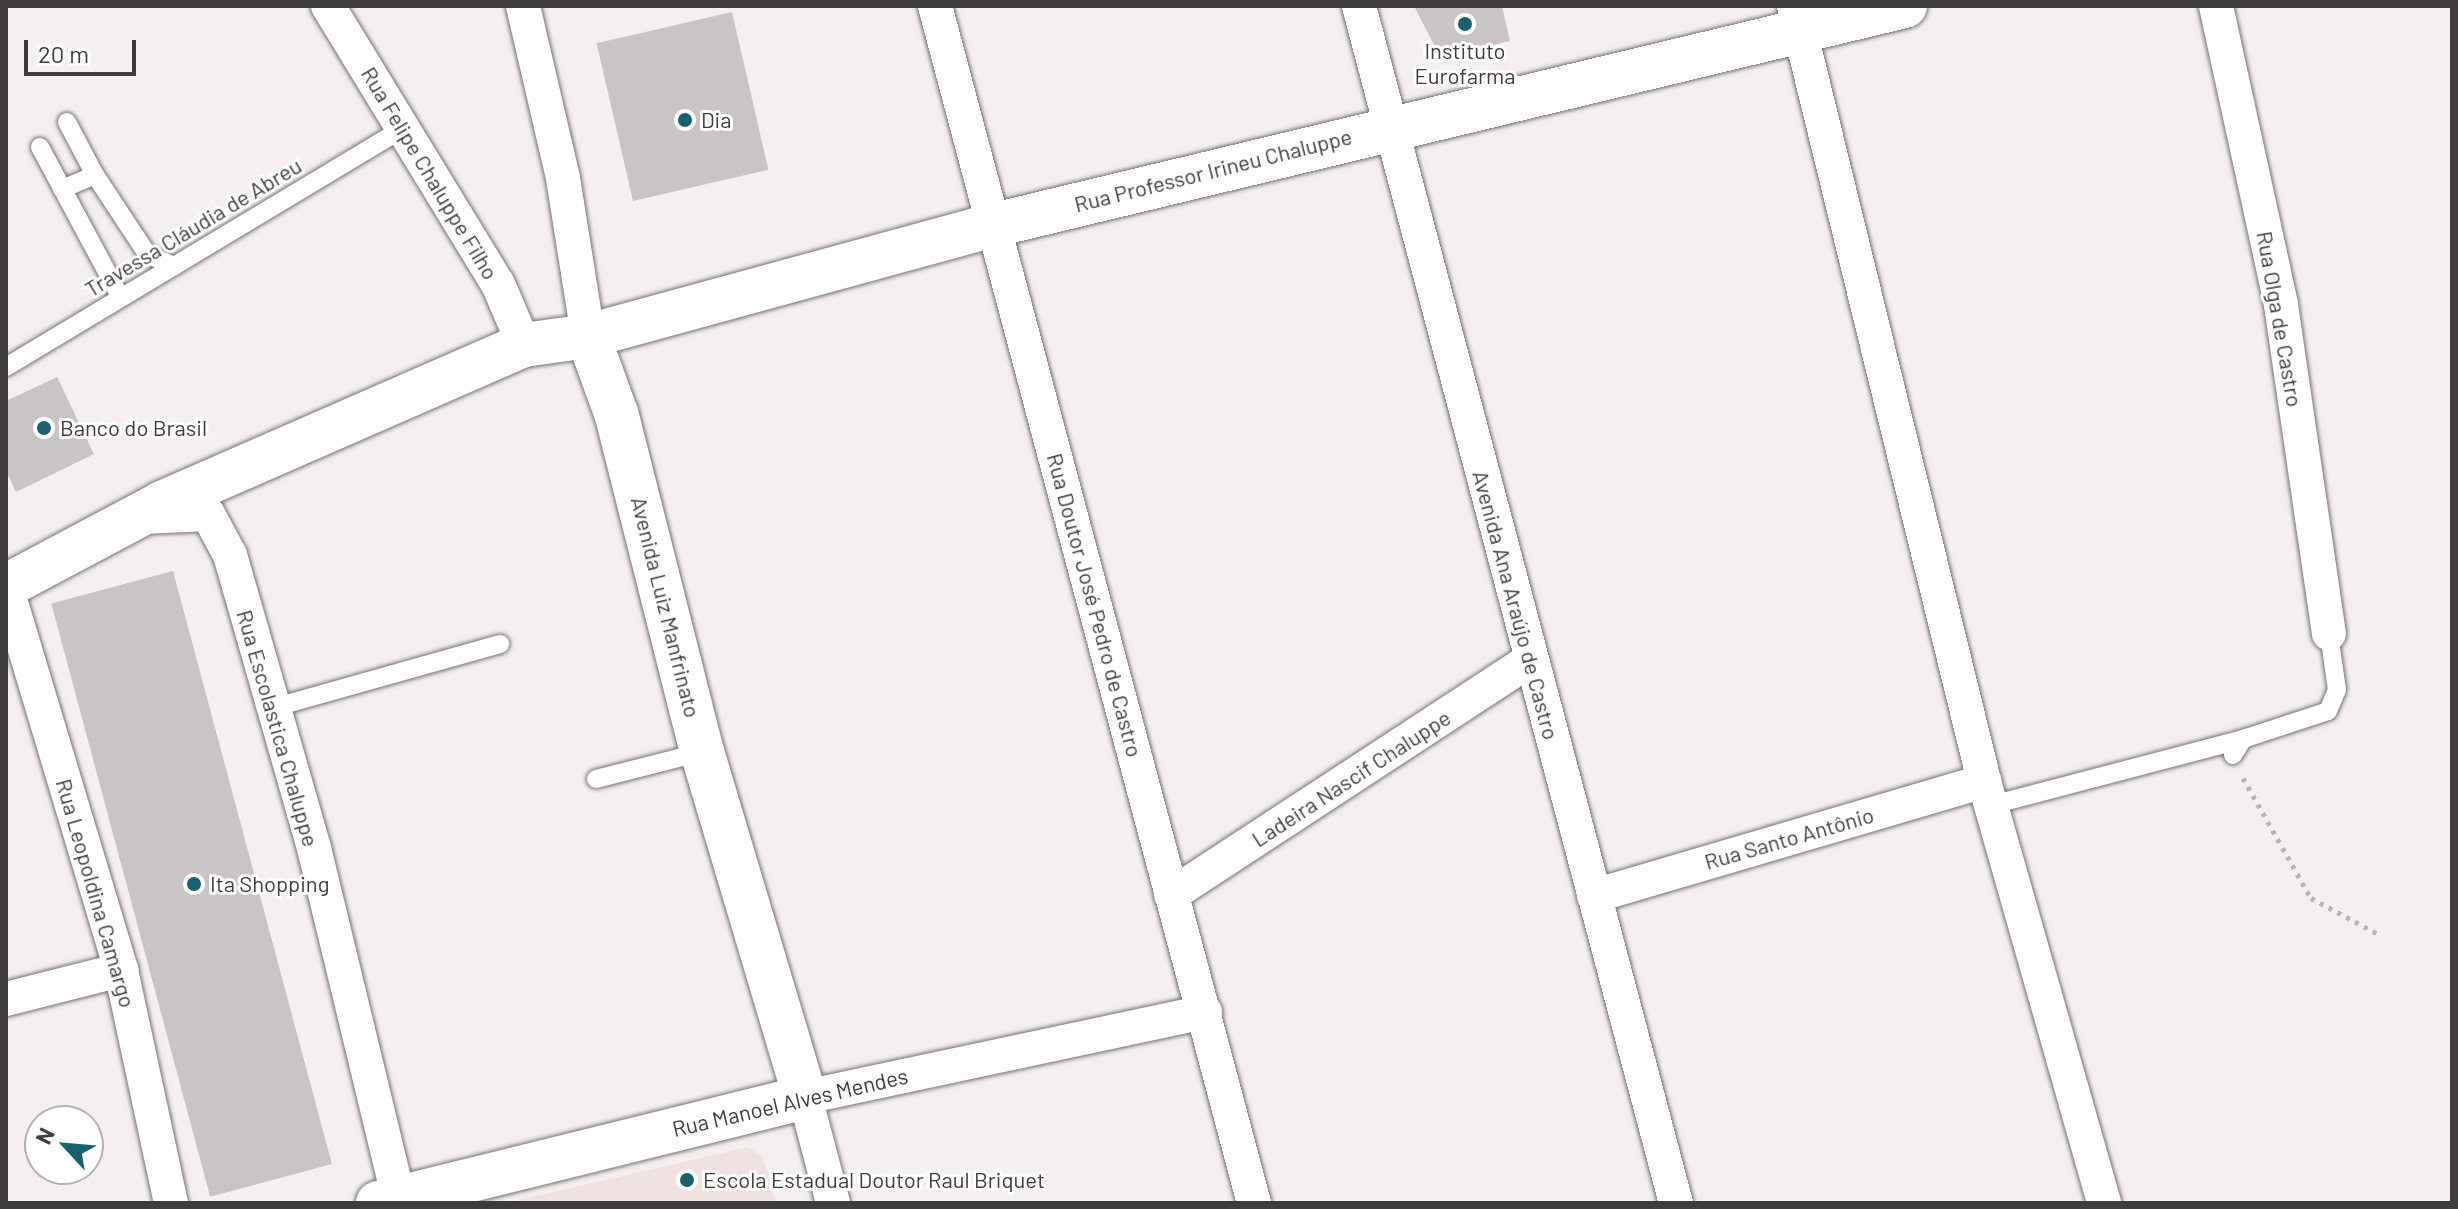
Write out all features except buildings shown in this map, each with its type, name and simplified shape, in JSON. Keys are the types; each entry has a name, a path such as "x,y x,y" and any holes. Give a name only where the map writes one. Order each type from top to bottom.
{"street":[{"name":"Rua Felipe Chaluppe Filho","path":"328,6 498,284 524,345"},
{"name":"Avenida Luiz Manfrinato","path":"523,6 563,178 588,336 616,413 702,752 805,1097 833,1203"},
{"name":"Rua Doutor José Pedro de Castro","path":"935,6 1254,1203"},
{"name":"Avenida Ana Araújo de Castro","path":"1359,6 1676,1203"},
{"name":"Rua Professor Irineu Chaluppe","path":"6,586 136,517 524,345 588,336 994,225 1390,126 1797,18 1905,6"},
{"name":"Rua Olga de Castro","path":"2216,6 2281,305 2329,634"},
{"path":"1797,18 1988,793 2104,1203"},
{"name":"Rua Escolastica Chaluppe","path":"136,517 208,514 230,555 254,654 276,707 392,1201"},
{"name":"Rua Leopoldina Camargo","path":"6,586 121,970 171,1203"},
{"name":"Ladeira Nascif Chaluppe","path":"1171,895 1530,660"},
{"name":"Rua Santo Antônio","path":"1594,896 1988,793"},
{"path":"6,999 121,970"},
{"name":"Rua Manoel Alves Mendes","path":"392,1201 805,1097 1205,1012"}],"lane":[{"path":"67,122 95,175 147,254 174,266"},
{"name":"Travessa Cláudia de Abreu","path":"6,367 404,128"},
{"path":"40,147 121,298"},
{"path":"62,189 95,175"},
{"path":"1988,793 2238,747 2328,711 2337,690 2329,634"},
{"path":"276,707 500,644"},
{"path":"596,779 702,752"}],"path":[{"path":"2238,747 2262,822 2311,898 2378,934"}],"shaded area":[{"name":"Escola Estadual Doutor Raul Briquet","path":"748,1147 763,1157 776,1203 506,1203"}],"place":[{"name":"Instituto Eurofarma","path":"1465,24"},
{"name":"Dia","path":"685,120"},
{"name":"Banco do Brasil","path":"44,428"},
{"name":"Ita Shopping","path":"194,884"},
{"name":"Escola Estadual Doutor Raul Briquet","path":"687,1180"}]}
